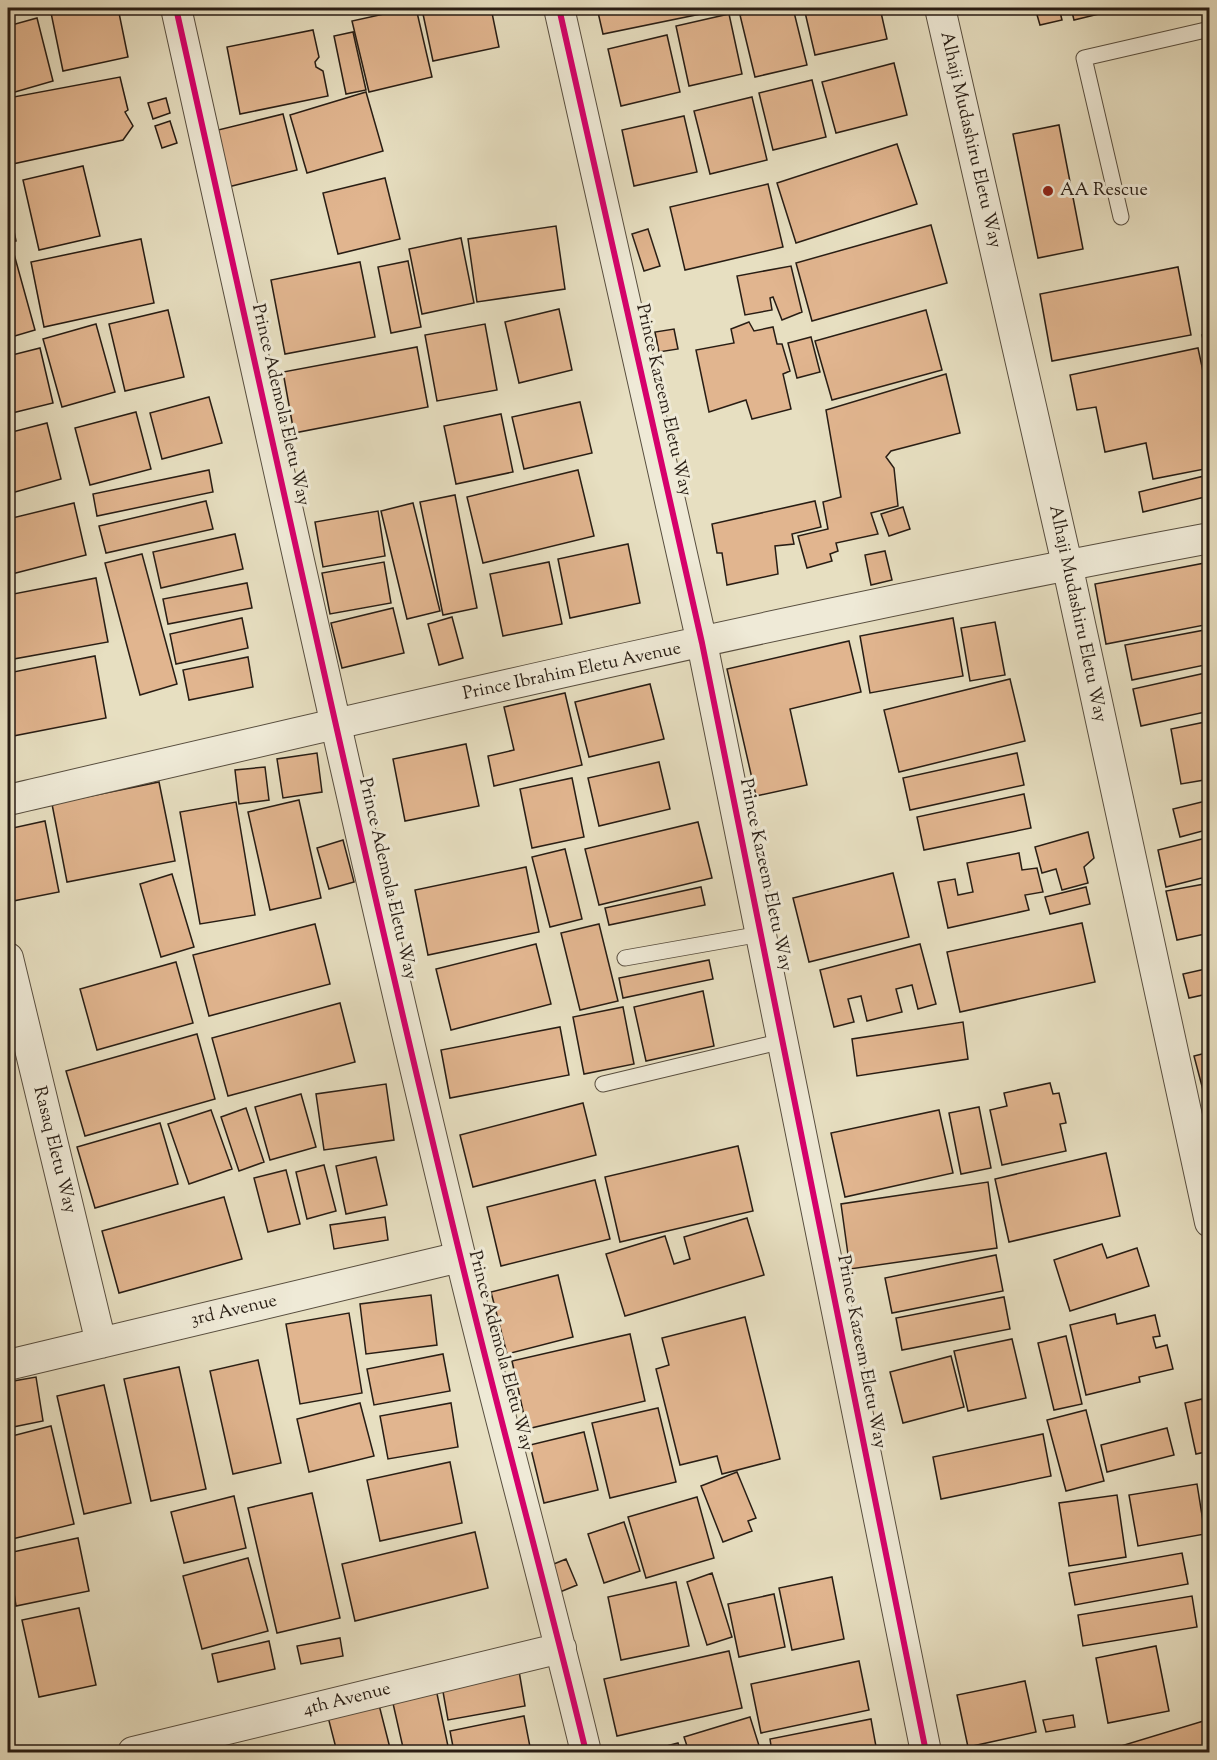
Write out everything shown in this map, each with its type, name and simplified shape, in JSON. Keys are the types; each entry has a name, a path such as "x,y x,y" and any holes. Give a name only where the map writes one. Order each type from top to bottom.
{"street":[{"name":"Prince Ademola Eletu Way","path":"176,8 336,724 460,1257 586,1752"},
{"name":"Prince Kazeem Eletu Way","path":"559,8 702,643 926,1752"},
{"name":"Alhaji Mudashiru Eletu Way","path":"940,8 1067,564 1209,1222"},
{"name":"Prince Ibrahim Eletu Avenue","path":"8,800 702,643 1067,564 1209,538"},
{"name":"Rasaq Eletu Way","path":"8,958 101,1342"},
{"name":"3rd Avenue","path":"8,1365 460,1257"},
{"name":"4th Avenue","path":"133,1752 561,1648"}],"lane":[{"path":"1121,216 1084,58 1209,28"},
{"path":"625,958 761,934"},
{"path":"603,1084 783,1041"}],"building":[{"path":"50,8 118,8 128,57 63,71"},
{"path":"416,8 432,77 369,92 352,21"},
{"path":"453,8 491,8 499,47 433,61 423,14"},
{"path":"597,8 724,8 725,9 603,34"},
{"path":"768,8 793,8 807,65 755,77 740,15"},
{"path":"804,8 880,8 887,39 815,55"},
{"path":"1035,8 1059,8 1062,20 1040,25"},
{"path":"1071,8 1097,8 1099,14 1074,20"},
{"path":"729,14 742,74 689,86 676,26"},
{"path":"37,18 53,81 8,94 8,26"},
{"path":"313,30 319,57 315,62 316,67 323,71 328,96 240,114 227,47"},
{"path":"353,32 366,90 346,94 334,36"},
{"path":"667,35 680,92 621,106 608,49"},
{"path":"894,63 907,115 836,133 822,82"},
{"path":"120,77 128,110 125,112 133,126 123,140 8,165 8,98"},
{"path":"812,80 826,137 773,150 759,93"},
{"path":"366,92 383,151 307,173 290,115"},
{"path":"752,97 767,160 710,174 694,111"},
{"path":"166,98 170,113 153,119 148,103"},
{"path":"283,114 297,170 228,187 214,131"},
{"path":"684,116 697,172 634,186 622,130"},
{"path":"170,121 177,143 162,148 155,126"},
{"name":"AA Rescue","path":"1059,125 1083,249 1038,258 1013,134"},
{"path":"897,144 917,204 796,243 777,183"},
{"path":"83,166 100,236 39,250 23,180"},
{"path":"385,178 400,239 338,254 323,193"},
{"path":"768,184 783,247 685,270 670,207"},
{"path":"8,201 16,241 8,243"},
{"path":"931,225 947,283 812,321 796,263"},
{"path":"556,226 565,289 477,302 468,239"},
{"path":"648,229 660,266 644,271 632,234"},
{"path":"461,238 474,303 422,314 409,249"},
{"path":"141,239 154,303 44,327 31,262"},
{"path":"14,254 35,330 8,338 8,256"},
{"path":"408,261 421,327 391,333 378,267"},
{"path":"360,262 375,337 285,354 271,280"},
{"path":"791,266 802,312 782,320 773,297 770,298 772,310 745,315 737,276"},
{"path":"1178,267 1191,335 1052,361 1040,294"},
{"path":"559,309 572,370 519,383 505,322"},
{"path":"168,310 184,377 125,391 109,324"},
{"path":"926,310 942,370 832,400 815,341"},
{"path":"749,322 754,331 773,327 777,344 782,344 790,371 783,374 791,409 752,419 746,400 709,412 696,350 734,343 731,329"},
{"path":"96,324 115,392 62,407 43,339"},
{"path":"485,324 497,390 437,401 425,335"},
{"path":"674,329 678,349 659,352 655,332"},
{"path":"1210,334 1210,369 1202,335"},
{"path":"811,337 820,372 797,378 788,343"},
{"path":"417,347 428,407 294,433 283,372"},
{"path":"40,348 53,403 8,414 8,356"},
{"path":"1198,348 1210,404 1210,468 1153,479 1146,443 1105,452 1096,407 1077,410 1070,375"},
{"path":"946,374 960,433 891,451 886,457 894,468 898,506 871,513 878,534 836,543 838,551 830,554 832,561 807,568 798,536 828,529 823,502 841,497 826,410"},
{"path":"209,397 222,443 162,459 150,413"},
{"path":"580,402 592,453 524,469 512,417"},
{"path":"136,412 151,469 90,485 75,428"},
{"path":"501,414 513,472 456,484 444,426"},
{"path":"47,423 61,479 8,494 8,433"},
{"path":"209,470 213,492 97,516 93,494"},
{"path":"578,470 594,536 483,563 467,497"},
{"path":"1204,476 1209,496 1143,512 1139,492"},
{"path":"455,495 477,608 443,615 420,502"},
{"path":"206,501 213,529 106,553 99,526"},
{"path":"815,501 821,527 792,534 794,544 775,546 778,574 727,585 722,553 717,553 712,524"},
{"path":"74,503 86,555 8,575 8,519"},
{"path":"413,503 440,611 407,619 381,511"},
{"path":"903,507 910,529 889,536 881,514"},
{"path":"378,511 385,556 323,567 315,522"},
{"path":"235,534 243,569 161,588 153,552"},
{"path":"628,544 640,603 570,618 558,559"},
{"path":"885,551 892,580 871,585 865,555"},
{"path":"142,554 177,684 140,695 105,563"},
{"path":"384,562 391,603 330,614 322,573"},
{"path":"549,562 562,624 503,636 490,574"},
{"path":"1210,562 1210,624 1106,644 1095,584"},
{"path":"96,578 108,642 8,660 8,595"},
{"path":"247,583 252,608 168,624 163,599"},
{"path":"393,608 404,653 342,668 331,623"},
{"path":"452,617 463,658 439,665 428,624"},
{"path":"242,618 248,648 176,664 170,634"},
{"path":"953,618 963,676 870,693 860,636"},
{"path":"995,622 1005,675 970,681 961,628"},
{"path":"1210,629 1210,664 1132,680 1125,645"},
{"path":"849,641 861,692 790,709 807,785 756,796 727,669"},
{"path":"95,656 106,718 8,737 8,673"},
{"path":"248,657 253,687 189,700 183,670"},
{"path":"1210,672 1210,711 1141,726 1133,689"},
{"path":"1010,679 1025,741 899,772 884,710"},
{"path":"650,684 664,739 589,757 575,702"},
{"path":"565,693 582,765 494,786 488,756 514,750 504,707"},
{"path":"1210,721 1210,779 1181,784 1171,729"},
{"path":"466,744 479,806 405,821 393,759"},
{"path":"317,753 322,792 283,798 277,759"},
{"path":"1017,753 1024,785 910,810 903,778"},
{"path":"659,762 670,809 599,826 588,778"},
{"path":"265,767 269,800 239,804 235,770"},
{"path":"572,778 584,837 532,848 520,789"},
{"path":"159,782 175,861 67,882 52,804"},
{"path":"1024,794 1031,828 924,850 917,817"},
{"path":"299,800 321,898 270,910 248,812"},
{"path":"1210,800 1210,829 1180,837 1173,809"},
{"path":"236,802 255,915 200,924 180,812"},
{"path":"45,821 59,892 8,902 8,829"},
{"path":"698,822 712,878 599,905 585,849"},
{"path":"1088,832 1094,858 1084,867 1088,883 1062,890 1056,869 1042,873 1035,847"},
{"path":"1210,837 1210,876 1166,887 1158,850"},
{"path":"343,840 354,882 329,889 317,848"},
{"path":"565,849 582,919 550,927 532,857"},
{"path":"1019,853 1022,870 1037,868 1043,892 1025,895 1029,910 948,928 938,882 955,879 958,895 973,892 967,863"},
{"path":"526,867 539,932 428,955 415,890"},
{"path":"893,873 909,937 809,962 793,898"},
{"path":"172,874 194,947 161,957 140,884"},
{"path":"1210,883 1210,933 1177,940 1166,891"},
{"path":"701,887 705,905 609,925 605,908"},
{"path":"1086,887 1090,904 1050,914 1045,897"},
{"path":"1082,923 1095,982 960,1012 947,952"},
{"path":"315,924 330,984 209,1016 193,955"},
{"path":"599,924 618,1001 580,1010 561,933"},
{"path":"536,944 551,1004 451,1030 436,969"},
{"path":"920,944 936,1004 918,1009 912,985 896,989 902,1012 867,1021 861,996 848,999 854,1022 834,1027 820,970"},
{"path":"709,960 713,979 623,998 619,978"},
{"path":"176,962 193,1023 97,1050 80,989"},
{"path":"1210,968 1210,1009 1206,1009 1203,995 1189,998 1183,974"},
{"path":"703,991 714,1046 646,1061 634,1007"},
{"path":"340,1003 355,1062 228,1096 212,1038"},
{"path":"623,1007 634,1064 584,1074 573,1017"},
{"path":"963,1022 968,1059 857,1076 852,1039"},
{"path":"560,1027 569,1075 450,1098 441,1050"},
{"path":"197,1034 215,1099 85,1136 66,1071"},
{"path":"1210,1052 1210,1109 1208,1109 1194,1056"},
{"path":"1050,1083 1053,1094 1059,1093 1066,1123 1060,1124 1066,1151 1002,1165 990,1110 1007,1106 1004,1093"},
{"path":"386,1084 394,1140 324,1150 316,1094"},
{"path":"301,1094 316,1147 270,1160 255,1107"},
{"path":"583,1103 596,1155 473,1187 460,1135"},
{"path":"979,1107 991,1168 961,1174 949,1113"},
{"path":"246,1108 264,1162 239,1171 221,1117"},
{"path":"211,1110 232,1169 189,1184 168,1124"},
{"path":"939,1110 953,1173 845,1197 831,1133"},
{"path":"160,1123 178,1184 95,1208 77,1147"},
{"path":"738,1146 753,1211 620,1242 605,1177"},
{"path":"1106,1153 1120,1216 1009,1242 995,1179"},
{"path":"376,1157 387,1205 346,1214 336,1166"},
{"path":"324,1165 336,1211 307,1219 296,1172"},
{"path":"286,1170 300,1224 268,1232 254,1178"},
{"path":"595,1180 610,1239 501,1266 487,1207"},
{"path":"988,1182 997,1248 850,1269 841,1204"},
{"path":"224,1197 242,1259 119,1293 102,1231"},
{"path":"385,1217 388,1240 334,1249 330,1225"},
{"path":"747,1218 764,1275 625,1316 606,1254 665,1236 674,1264 690,1259 684,1237"},
{"path":"1102,1244 1107,1258 1137,1248 1149,1286 1070,1311 1054,1260"},
{"path":"996,1255 1003,1291 892,1313 885,1278"},
{"path":"558,1275 573,1337 507,1354 491,1292"},
{"path":"431,1295 437,1345 366,1354 360,1304"},
{"path":"1004,1297 1010,1329 902,1350 896,1318"},
{"path":"349,1313 362,1393 300,1404 286,1324"},
{"path":"1115,1314 1117,1324 1155,1315 1160,1336 1153,1337 1156,1348 1167,1345 1173,1369 1139,1377 1140,1382 1086,1395 1070,1325"},
{"path":"745,1317 780,1459 722,1474 717,1456 680,1465 656,1369 669,1365 662,1338"},
{"path":"630,1334 645,1401 527,1429 512,1361"},
{"path":"1066,1336 1082,1404 1054,1410 1038,1343"},
{"path":"1012,1339 1026,1398 968,1411 954,1351"},
{"path":"443,1354 450,1391 374,1405 367,1369"},
{"path":"951,1356 964,1407 903,1423 890,1372"},
{"path":"258,1360 281,1463 233,1474 210,1371"},
{"path":"179,1367 206,1489 151,1501 124,1379"},
{"path":"36,1377 43,1421 8,1428 8,1382"},
{"path":"104,1385 131,1503 84,1514 57,1396"},
{"path":"1202,1399 1210,1433 1210,1451 1196,1454 1185,1403"},
{"path":"360,1403 374,1456 309,1472 297,1419"},
{"path":"451,1403 458,1447 388,1459 380,1416"},
{"path":"658,1408 676,1482 610,1498 592,1423"},
{"path":"1086,1410 1104,1481 1066,1491 1047,1420"},
{"path":"51,1426 74,1524 8,1540 8,1437"},
{"path":"1167,1428 1174,1455 1107,1472 1101,1445"},
{"path":"584,1432 598,1490 544,1503 530,1445"},
{"path":"1043,1434 1051,1476 941,1499 933,1457"},
{"path":"450,1462 462,1523 380,1541 367,1480"},
{"path":"737,1472 756,1518 748,1521 752,1531 723,1542 701,1486"},
{"path":"1197,1484 1205,1534 1138,1546 1129,1495"},
{"path":"312,1493 340,1618 277,1633 248,1508"},
{"path":"1117,1495 1126,1557 1069,1566 1059,1503"},
{"path":"234,1496 246,1548 184,1563 171,1512"},
{"path":"697,1497 714,1558 646,1578 628,1517"},
{"path":"624,1522 640,1571 604,1583 588,1534"},
{"path":"475,1532 488,1588 355,1621 342,1564"},
{"path":"78,1538 89,1591 16,1606 8,1553"},
{"path":"1182,1553 1188,1584 1075,1605 1069,1573"},
{"path":"248,1558 268,1631 202,1649 183,1576"},
{"path":"566,1559 577,1585 560,1592 549,1566"},
{"path":"712,1573 732,1637 707,1645 687,1582"},
{"path":"832,1577 844,1639 792,1650 779,1588"},
{"path":"676,1582 689,1646 621,1660 608,1597"},
{"path":"774,1594 785,1647 739,1657 728,1604"},
{"path":"1192,1596 1197,1627 1083,1646 1078,1615"},
{"path":"79,1608 96,1685 39,1697 22,1620"},
{"path":"340,1638 343,1656 301,1664 297,1646"},
{"path":"269,1641 275,1669 218,1682 212,1654"},
{"path":"1156,1646 1169,1711 1108,1723 1096,1658"},
{"path":"729,1651 742,1708 617,1736 604,1679"},
{"path":"859,1661 869,1710 761,1733 751,1684"},
{"path":"519,1671 525,1706 448,1720 442,1686"},
{"path":"1025,1681 1036,1732 968,1747 957,1695"},
{"path":"436,1689 449,1751 404,1752 392,1699"},
{"path":"378,1701 391,1752 337,1752 327,1713"},
{"path":"1073,1715 1075,1727 1046,1732 1043,1720"},
{"path":"524,1716 531,1752 454,1752 450,1731"},
{"path":"750,1717 761,1752 689,1752 684,1737"},
{"path":"871,1719 877,1752 772,1752 770,1739"},
{"path":"1210,1719 1210,1752 1111,1752 1111,1749"},
{"path":"678,1743 681,1752 644,1752"}],"cycle path":[{"path":"176,8 386,944 475,1317 586,1752"},
{"path":"559,8 702,643 926,1752"}],"place":[{"name":"AA Rescue","path":"1048,191"}]}
